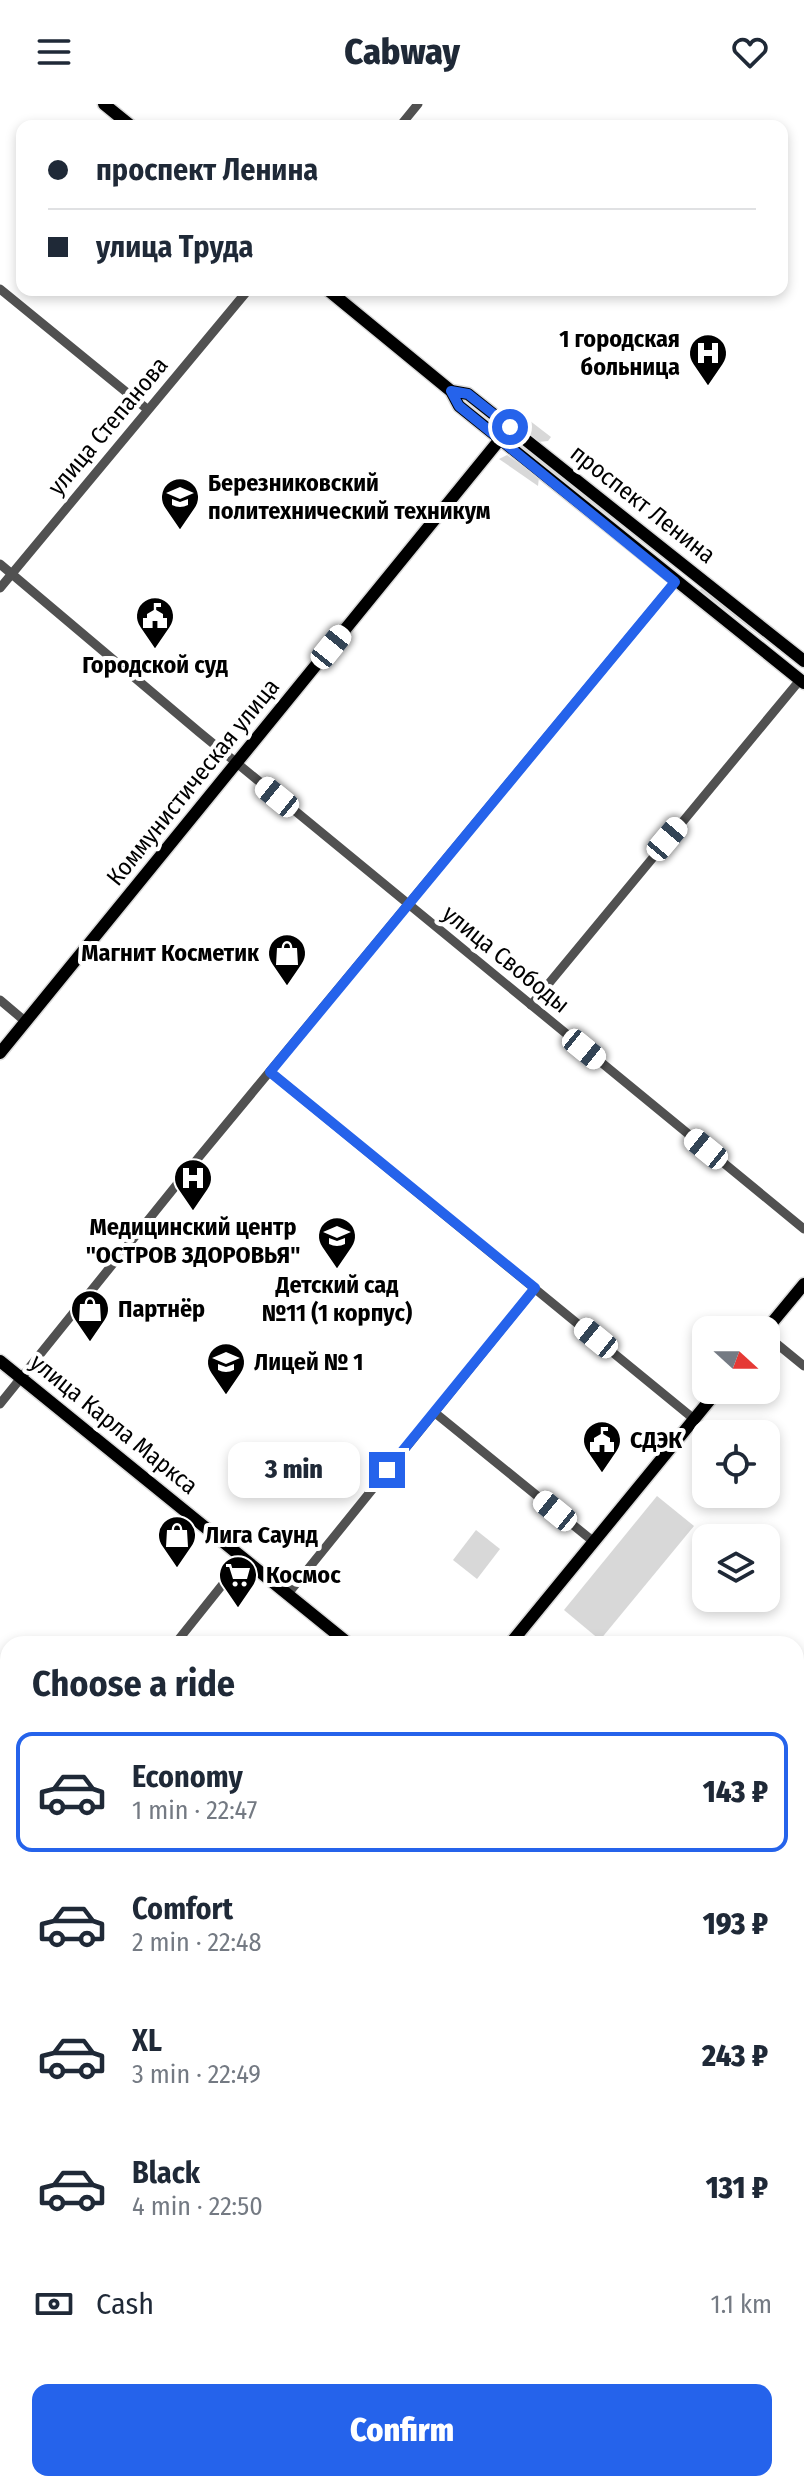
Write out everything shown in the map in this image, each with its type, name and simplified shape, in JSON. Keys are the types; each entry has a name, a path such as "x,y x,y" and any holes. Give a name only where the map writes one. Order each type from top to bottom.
{"main road":[{"path":"104,104 124,120"},
{"name":"проспект Ленина","path":"335,296 451,391 459,406 802,682"},
{"name":"проспект Ленина","path":"451,391 468,394 804,661"},
{"name":"Коммунистическая улица","path":"0,1053 510,427"},
{"path":"779,1316 804,1284"},
{"name":"улица Карла Маркса","path":"0,1361 339,1636"},
{"path":"517,1636 706,1404"}],"street":[{"path":"405,120 418,104"},
{"path":"0,289 147,409"},
{"name":"улица Степанова","path":"0,588 243,296"},
{"name":"улица Свободы","path":"0,564 236,763 804,1229"},
{"path":"0,1404 407,903 675,582"},
{"path":"531,1005 802,682"},
{"path":"0,1000 26,1022"},
{"path":"270,1072 694,1419"},
{"path":"287,1595 535,1288"},
{"path":"780,1345 804,1366"},
{"path":"434,1412 594,1542"},
{"path":"181,1636 243,1559"}],"shaded area":[{"path":"512,407 551,437 548,441 538,442 505,416"},
{"path":"515,439 677,566 676,569 513,441"},
{"path":"507,455 539,477 538,486 499,459"},
{"path":"702,587 798,664 800,667 700,590"},
{"path":"657,1496 692,1524 692,1528 603,1636 595,1636 564,1610"},
{"path":"476,1530 500,1549 477,1579 453,1560"}],"place":[{"name":"1 городская больница","path":"708,387"},
{"name":"Березниковский политехнический техникум","path":"180,531"},
{"name":"Городской суд","path":"155,650"},
{"name":"Магнит Косметик","path":"287,987"},
{"name":"Медицинский центр \"ОСТРОВ ЗДОРОВЬЯ\"","path":"193,1212"},
{"name":"Детский сад №11 (1 корпус)","path":"337,1270"},
{"name":"Партнёр","path":"90,1343"},
{"name":"Лицей № 1","path":"226,1396"},
{"name":"СДЭК","path":"602,1474"},
{"name":"Лига Саунд","path":"177,1569"},
{"name":"Космос","path":"238,1609"}],"route":[{"path":"387,1470 535,1288 270,1072 675,582 459,406 451,391 468,394 510,427"}]}
